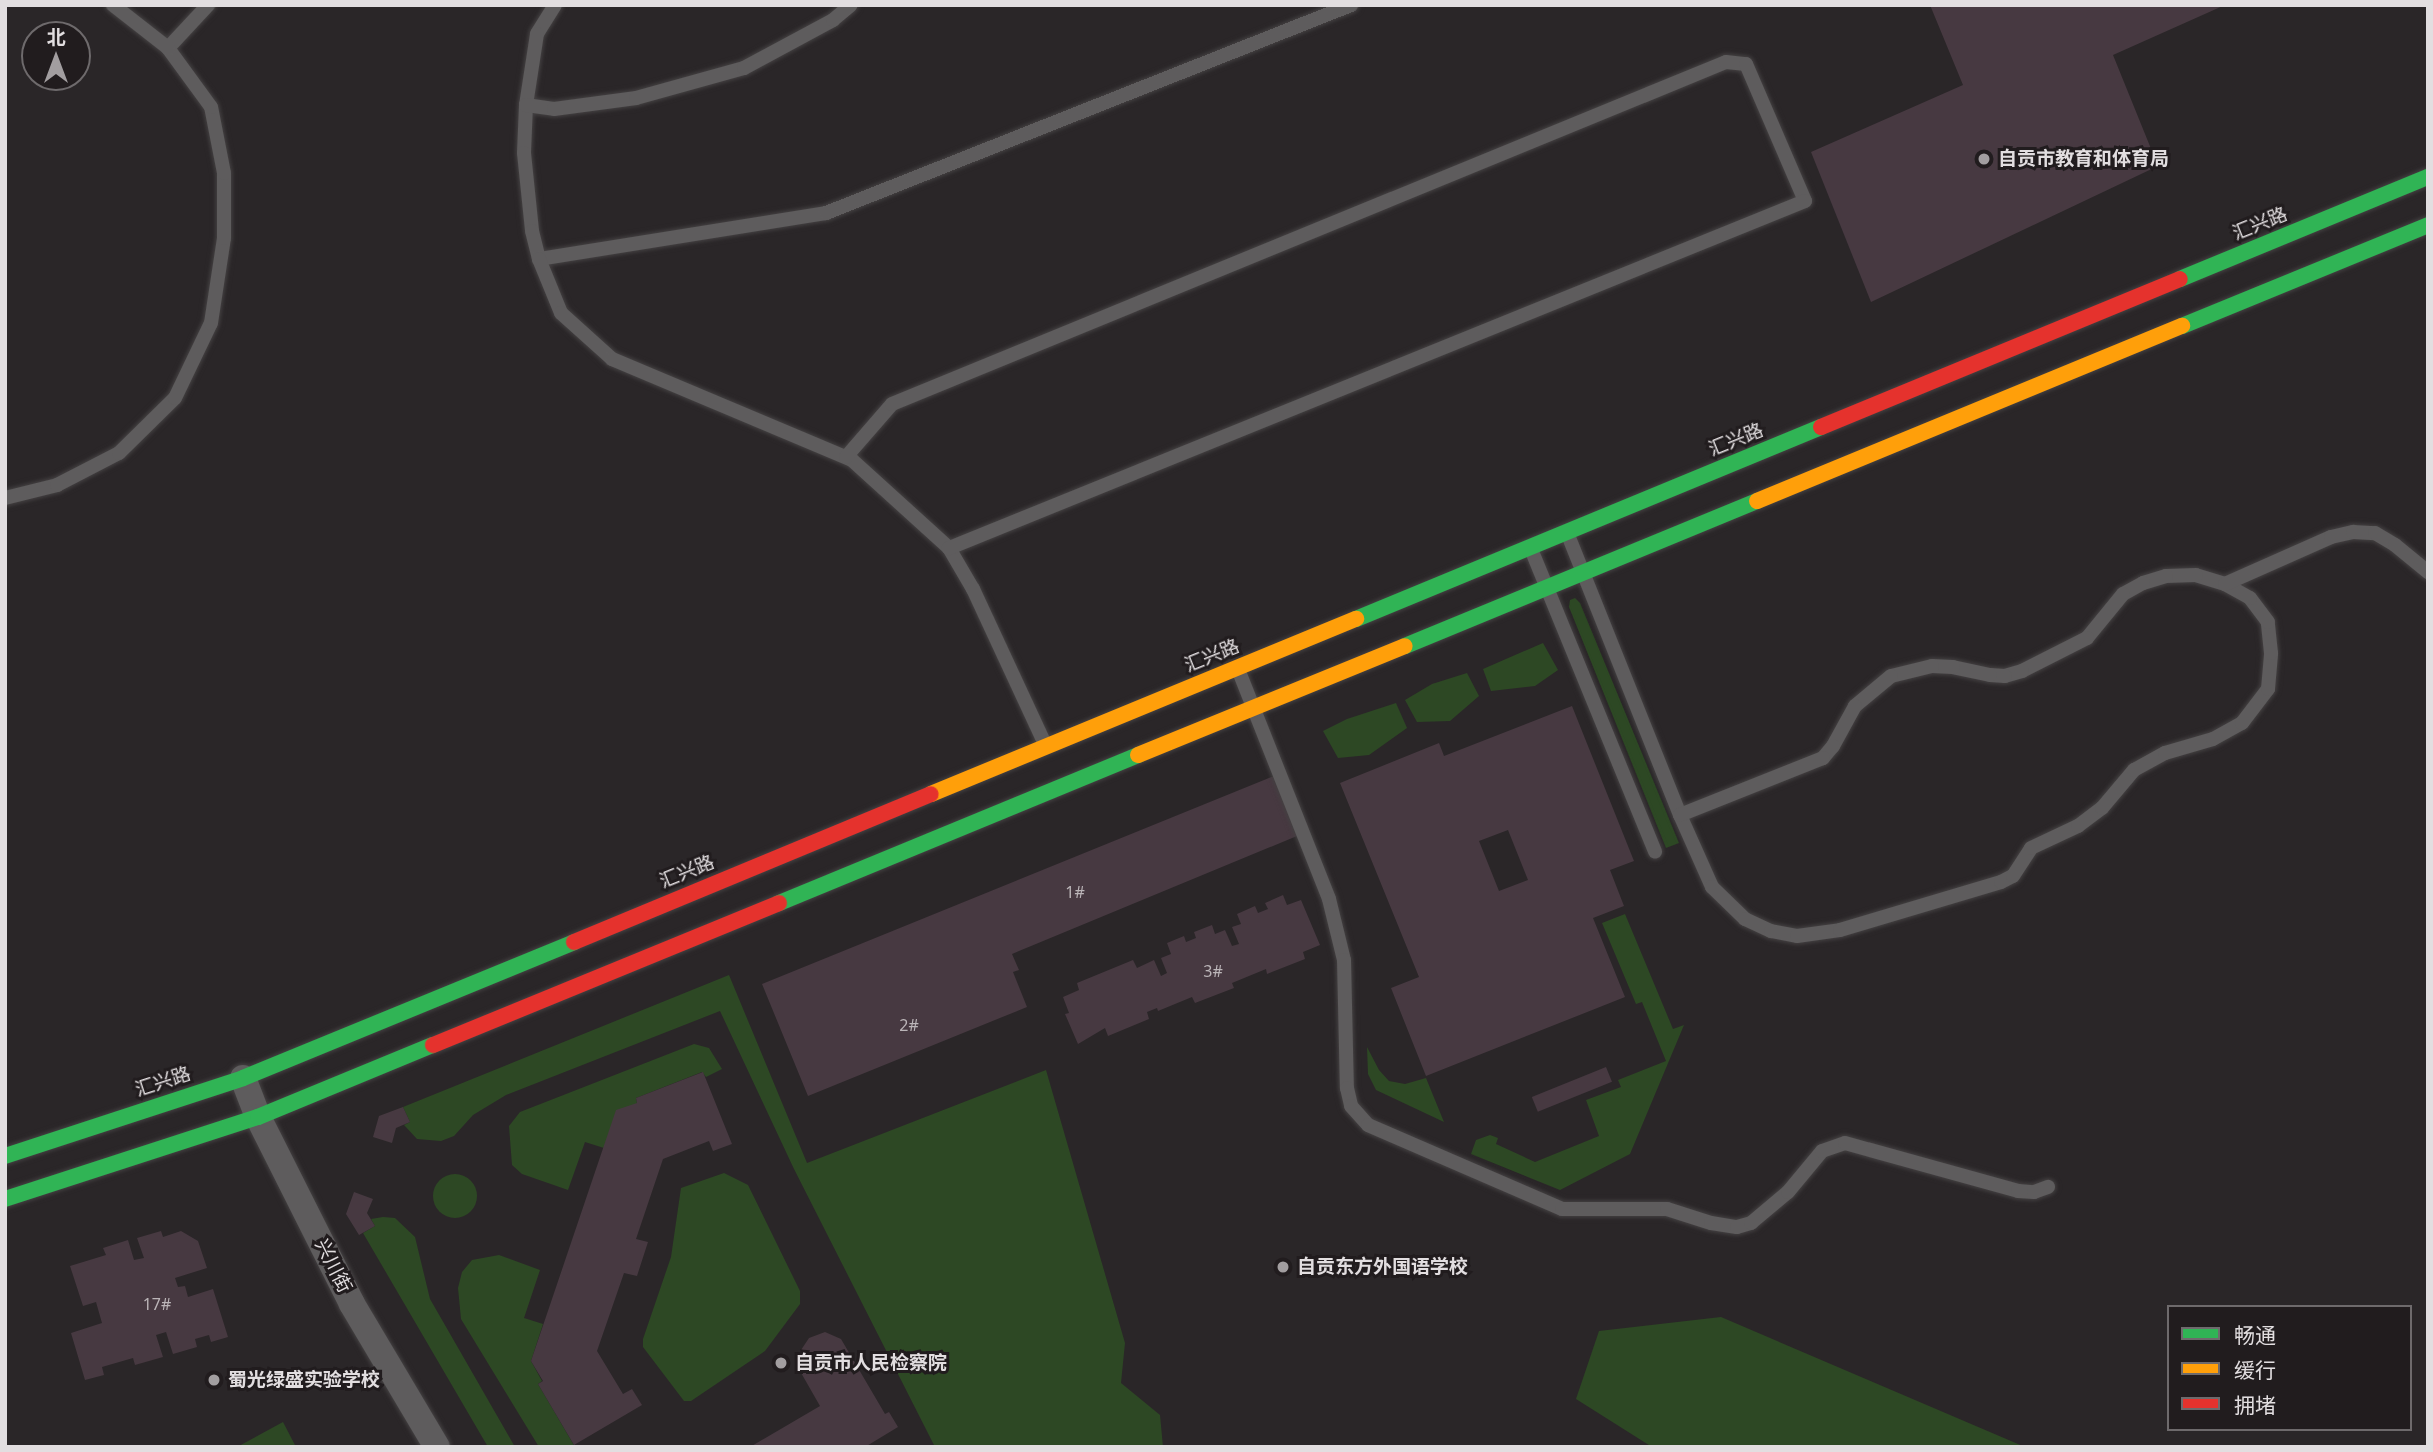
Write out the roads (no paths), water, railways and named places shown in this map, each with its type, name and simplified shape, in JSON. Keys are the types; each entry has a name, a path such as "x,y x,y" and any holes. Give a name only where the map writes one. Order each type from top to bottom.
{"main road":[{"name":"汇兴路","path":"5,1156 243,1078 2428,177"},
{"path":"5,1199 258,1117 2428,225"}],"street":[{"name":"兴川街","path":"243,1078 258,1117 352,1304 437,1447"}],"lane":[{"path":"5,498 57,485 119,453 175,398 211,323 224,237 224,173 211,107 168,48 113,5"},
{"path":"168,48 208,5"},
{"path":"555,5 537,34 526,105 524,153 532,231 539,259 562,313 612,359 846,457 949,548 973,589 1046,747"},
{"path":"526,105 554,108 636,98 744,68 833,20 851,5"},
{"path":"539,259 826,213 1351,5"},
{"path":"846,457 892,404 1726,62 1746,64 1805,201 949,548"},
{"path":"2225,584 2331,537 2353,532 2375,533 2395,545 2428,572"},
{"path":"1567,533 1681,815 1712,887 1745,919 1771,931 1797,936 1819,935 2001,882 2012,876 2031,848 2078,826 2102,808 2134,770 2165,753 2213,739 2242,723 2268,690 2271,653 2268,622 2250,598 2225,584 2196,575 2166,576 2143,583 2123,594 2087,638 2014,673 1990,675 1953,667 1931,666 1891,676 1855,706 1833,746 1823,758 1681,815"},
{"path":"1530,547 1655,852"},
{"path":"1237,668 1319,870 1337,927 1347,993 1347,1087 1351,1106 1368,1125 1562,1209 1667,1209 1711,1223 1737,1227 1751,1223 1788,1192 1822,1152 1845,1143 2018,1191 2034,1192 2048,1187"}],"place":[{"name":"自贡市教育和体育局","path":"1984,159"},
{"name":"自贡东方外国语学校","path":"1283,1267"},
{"name":"自贡市人民检察院","path":"781,1363"},
{"name":"蜀光绿盛实验学校","path":"214,1380"}]}
